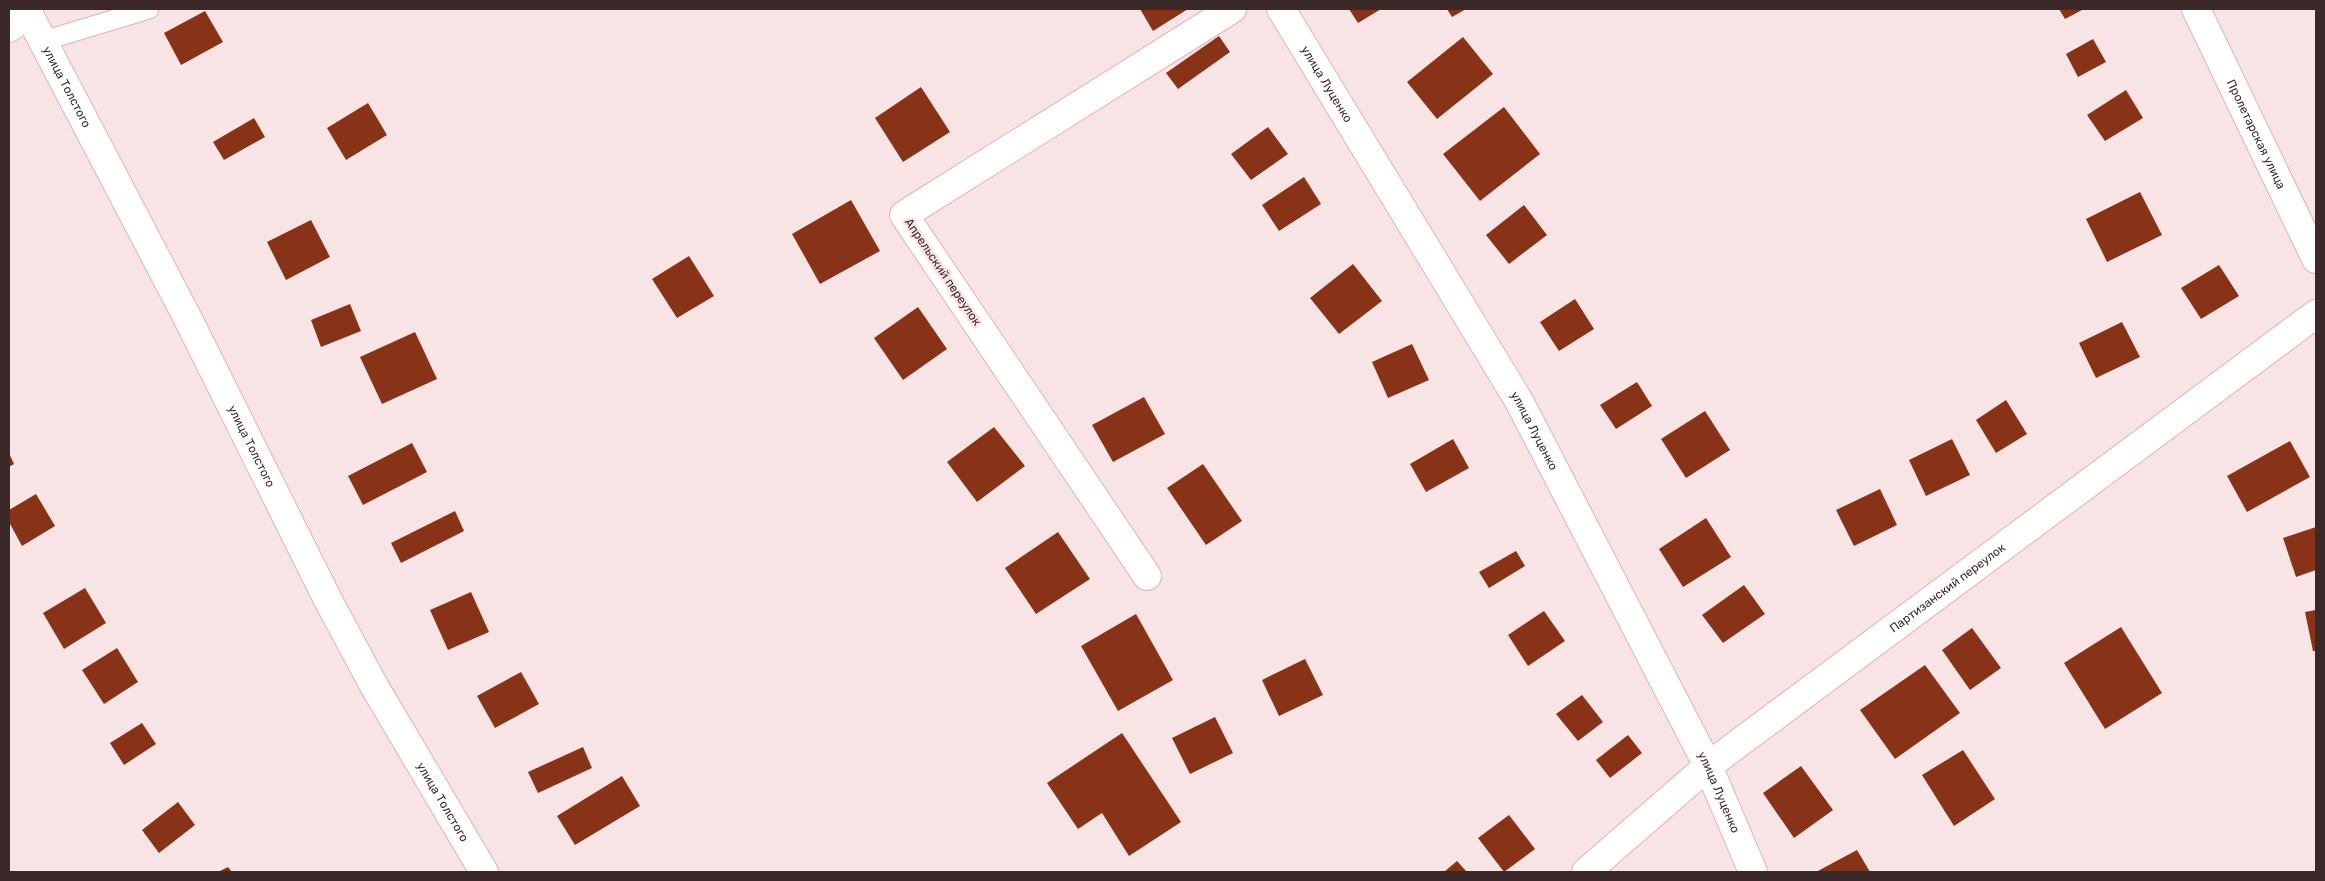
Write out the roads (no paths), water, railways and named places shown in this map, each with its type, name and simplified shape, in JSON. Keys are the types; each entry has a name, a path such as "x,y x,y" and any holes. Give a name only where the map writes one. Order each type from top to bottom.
{"street":[{"name":"Апрельский переулок","path":"1148,576 904,215 1232,9"},
{"name":"улица Луценко","path":"1281,9 1519,401 1708,766 1753,872"},
{"name":"Пролетарская улица","path":"2196,9 2316,259"},
{"name":"улица Толстого","path":"22,17 43,41 187,317 337,617 373,684 484,872"},
{"name":"Партизанский переулок","path":"1586,872 1708,766 2316,314"}],"lane":[{"path":"43,41 149,9"}]}
